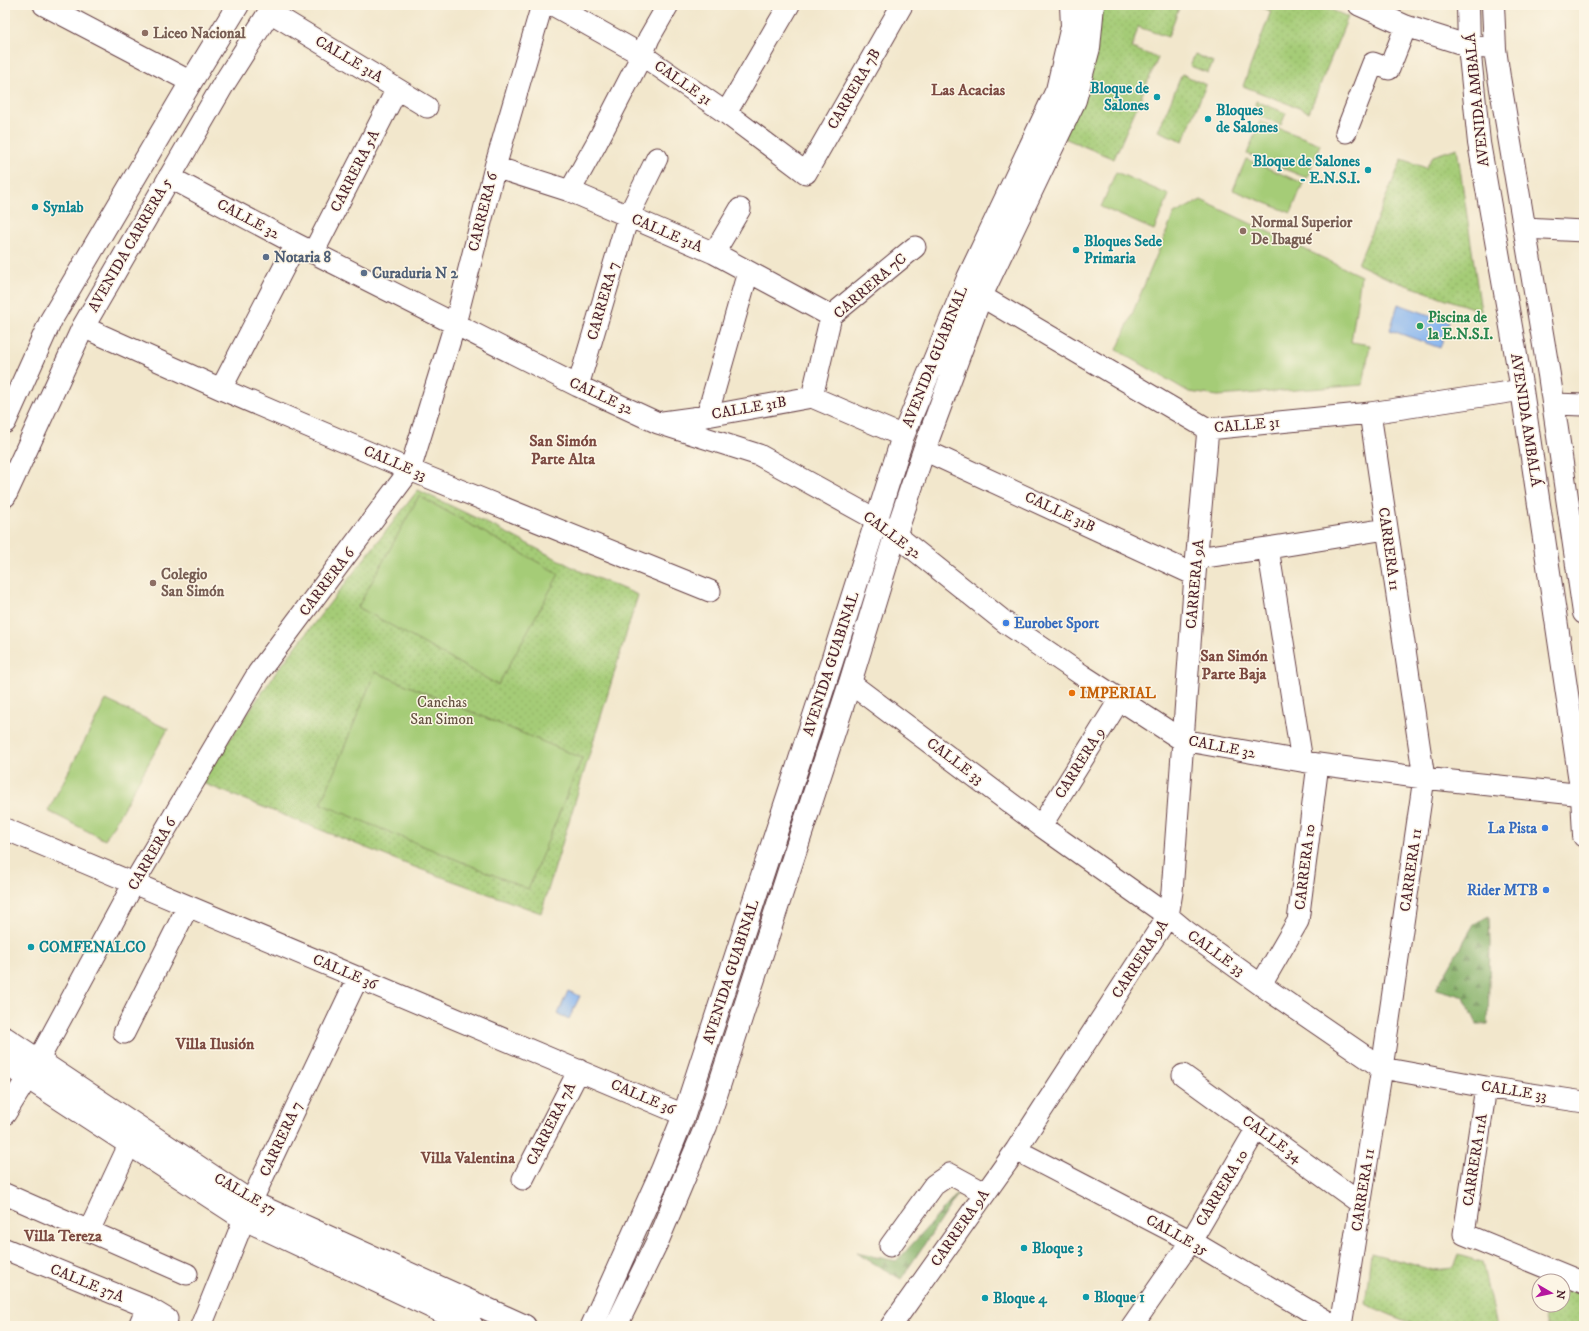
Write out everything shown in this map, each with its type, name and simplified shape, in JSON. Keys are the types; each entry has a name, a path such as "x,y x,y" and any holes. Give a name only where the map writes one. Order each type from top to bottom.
{"main road":[{"name":"AVENIDA CARRERA 5","path":"7,413 51,320 238,5"},
{"name":"AVENIDA GUABINAL","path":"592,1326 662,1170 684,1114 903,436 968,278 1058,90 1072,26 1071,5"},
{"name":"AVENIDA GUABINAL","path":"616,1326 658,1240 706,1126 850,683 895,536 924,450 981,296 1075,100 1089,48 1093,5"},
{"name":"AVENIDA AMBALÁ","path":"1468,5 1469,46 1479,142 1522,390 1583,795 1584,836"},
{"name":"AVENIDA AMBALÁ","path":"1493,5 1495,49 1553,404 1584,613"},
{"name":"AVENIDA CARRERA 5","path":"5,496 83,327 223,85 272,8"},
{"name":"CALLE 37","path":"5,1038 33,1068 130,1145 247,1210 472,1326"},
{"name":"CALLE 37","path":"5,1063 33,1068 247,1210 525,1326"}],"street":[{"path":"44,5 191,82"},
{"name":"CARRERA 6","path":"5,1114 33,1068 134,883 258,673 410,470 455,324 495,167 542,5"},
{"name":"CALLE 31","path":"553,5 642,48 806,173"},
{"path":"564,189 642,48 668,5"},
{"path":"726,113 789,5"},
{"name":"CARRERA 7B","path":"806,173 902,5"},
{"path":"1359,5 1406,26 1469,46 1495,49"},
{"name":"CALLE 31A","path":"272,8 427,107"},
{"path":"1346,132 1373,63 1389,69 1400,66 1406,26"},
{"name":"CARRERA 5A","path":"221,390 305,249 397,89"},
{"name":"CARRERA 7","path":"578,386 628,216 657,158"},
{"name":"CALLE 31A","path":"495,167 564,189 714,254 832,316"},
{"name":"CALLE 32","path":"169,177 305,249 578,386 658,423 759,455 877,520 895,536 1006,623 1182,740 1310,762 1424,778 1583,795"},
{"path":"714,254 740,209"},
{"path":"1524,228 1584,231"},
{"name":"CARRERA 7C","path":"812,397 832,316 915,247"},
{"path":"707,416 748,272"},
{"name":"CALLE 31","path":"981,296 1208,429 1370,413 1522,390"},
{"name":"CALLE 33","path":"83,327 221,390 410,470 710,591"},
{"path":"812,397 903,436"},
{"name":"CALLE 31B","path":"658,423 707,416 812,397"},
{"path":"1553,404 1584,405"},
{"name":"CARRERA 11","path":"1341,1326 1382,1068 1424,778 1370,413"},
{"name":"CARRERA 9A","path":"891,1326 1016,1150 1168,916 1172,892 1182,740 1208,429"},
{"name":"CALLE 31B","path":"924,450 1196,566"},
{"path":"1196,566 1268,548 1386,528"},
{"name":"CARRERA 10","path":"1261,985 1298,921 1310,762 1268,548"},
{"name":"CALLE 33","path":"850,683 1041,826 1168,916 1186,931 1261,985 1382,1068 1486,1087 1584,1102"},
{"name":"CARRERA 9","path":"1041,826 1120,699"},
{"name":"CALLE 36","path":"5,829 684,1114"},
{"path":"124,1034 188,906"},
{"name":"CARRERA 7","path":"201,1326 247,1210 358,977"},
{"name":"CARRERA 7A","path":"523,1179 578,1070"},
{"name":"CALLE 34","path":"1183,1075 1360,1204"},
{"name":"CARRERA 11A","path":"1486,1087 1464,1234 1584,1283"},
{"name":"CARRERA 10","path":"1132,1326 1191,1241 1257,1128"},
{"path":"89,1231 130,1145"},
{"name":"CALLE 35","path":"1016,1150 1191,1241 1335,1326"},
{"path":"890,1246 934,1185 950,1174 985,1193"},
{"path":"5,1194 187,1274"},
{"name":"CALLE 37A","path":"5,1249 147,1307 167,1319"},
{"path":"139,1326 147,1307"}],"green space":[{"path":"1097,5 1180,5 1168,37 1138,27 1132,48 1158,58 1114,159 1064,138"},
{"path":"1255,5 1320,5 1348,17 1309,112 1243,86 1271,11"},
{"path":"1195,54 1213,62 1208,73 1190,66"},
{"path":"1182,74 1206,85 1183,141 1158,131"},
{"path":"1256,101 1286,113 1281,125 1257,115"},
{"path":"1260,121 1320,144 1307,178 1247,154"},
{"path":"1457,148 1481,311 1389,279 1358,264 1402,159 1426,168 1433,156"},
{"path":"1246,159 1303,183 1291,213 1233,190"},
{"path":"1116,172 1169,195 1154,230 1101,207"},
{"path":"1201,200 1361,276 1351,342 1370,345 1363,385 1218,396 1189,392 1117,350 1174,214"},
{"name":"Canchas San Simon","path":"418,490 499,529 580,571 638,595 541,913 409,865 200,782 277,671"},
{"path":"419,496 559,574 498,685 358,607"},
{"path":"375,672 582,758 528,889 321,804"},
{"path":"106,700 168,729 105,840 48,811"},
{"path":"1489,916 1490,943 1488,1024 1477,1024 1464,997 1436,989 1474,924"},
{"path":"960,1191 901,1279 856,1253 897,1261"},
{"path":"1371,1253 1433,1270 1453,1268 1458,1255 1482,1262 1496,1326 1417,1326 1365,1304"},
{"path":"1571,1291 1584,1295 1584,1326 1547,1326 1544,1313 1571,1313"}],"water":[{"name":"Piscina de la E.N.S.I.","path":"1398,304 1449,322 1440,348 1390,330"},
{"path":"568,991 580,996 569,1019 558,1014"}],"place":[{"name":"Liceo Nacional","path":"145,33"},
{"name":"Bloque de Salones","path":"1157,97"},
{"name":"Bloques de Salones","path":"1208,119"},
{"name":"Bloque de Salones - E.N.S.I.","path":"1368,170"},
{"name":"Synlab","path":"35,207"},
{"name":"Normal Superior De Ibagué","path":"1243,231"},
{"name":"Bloques Sede Primaria","path":"1076,250"},
{"name":"Notaria 8","path":"266,257"},
{"name":"Curaduria N 2","path":"364,273"},
{"name":"Piscina de la E.N.S.I.","path":"1420,326"},
{"name":"Colegio San Simón","path":"153,583"},
{"name":"Eurobet Sport","path":"1006,623"},
{"name":"IMPERIAL","path":"1072,693"},
{"name":"La Pista","path":"1545,828"},
{"name":"Rider MTB","path":"1546,890"},
{"name":"COMFENALCO","path":"31,947"},
{"name":"Bloque 3","path":"1024,1248"},
{"name":"Bloque 1","path":"1086,1297"},
{"name":"Bloque 4","path":"985,1298"}],"district":[{"name":"Las Acacias","path":"968,90"},
{"name":"San Simón Parte Alta","path":"563,450"},
{"name":"San Simón Parte Baja","path":"1234,665"},
{"name":"Villa Ilusión","path":"215,1044"},
{"name":"Villa Valentina","path":"468,1158"},
{"name":"Villa Tereza","path":"63,1236"}]}
